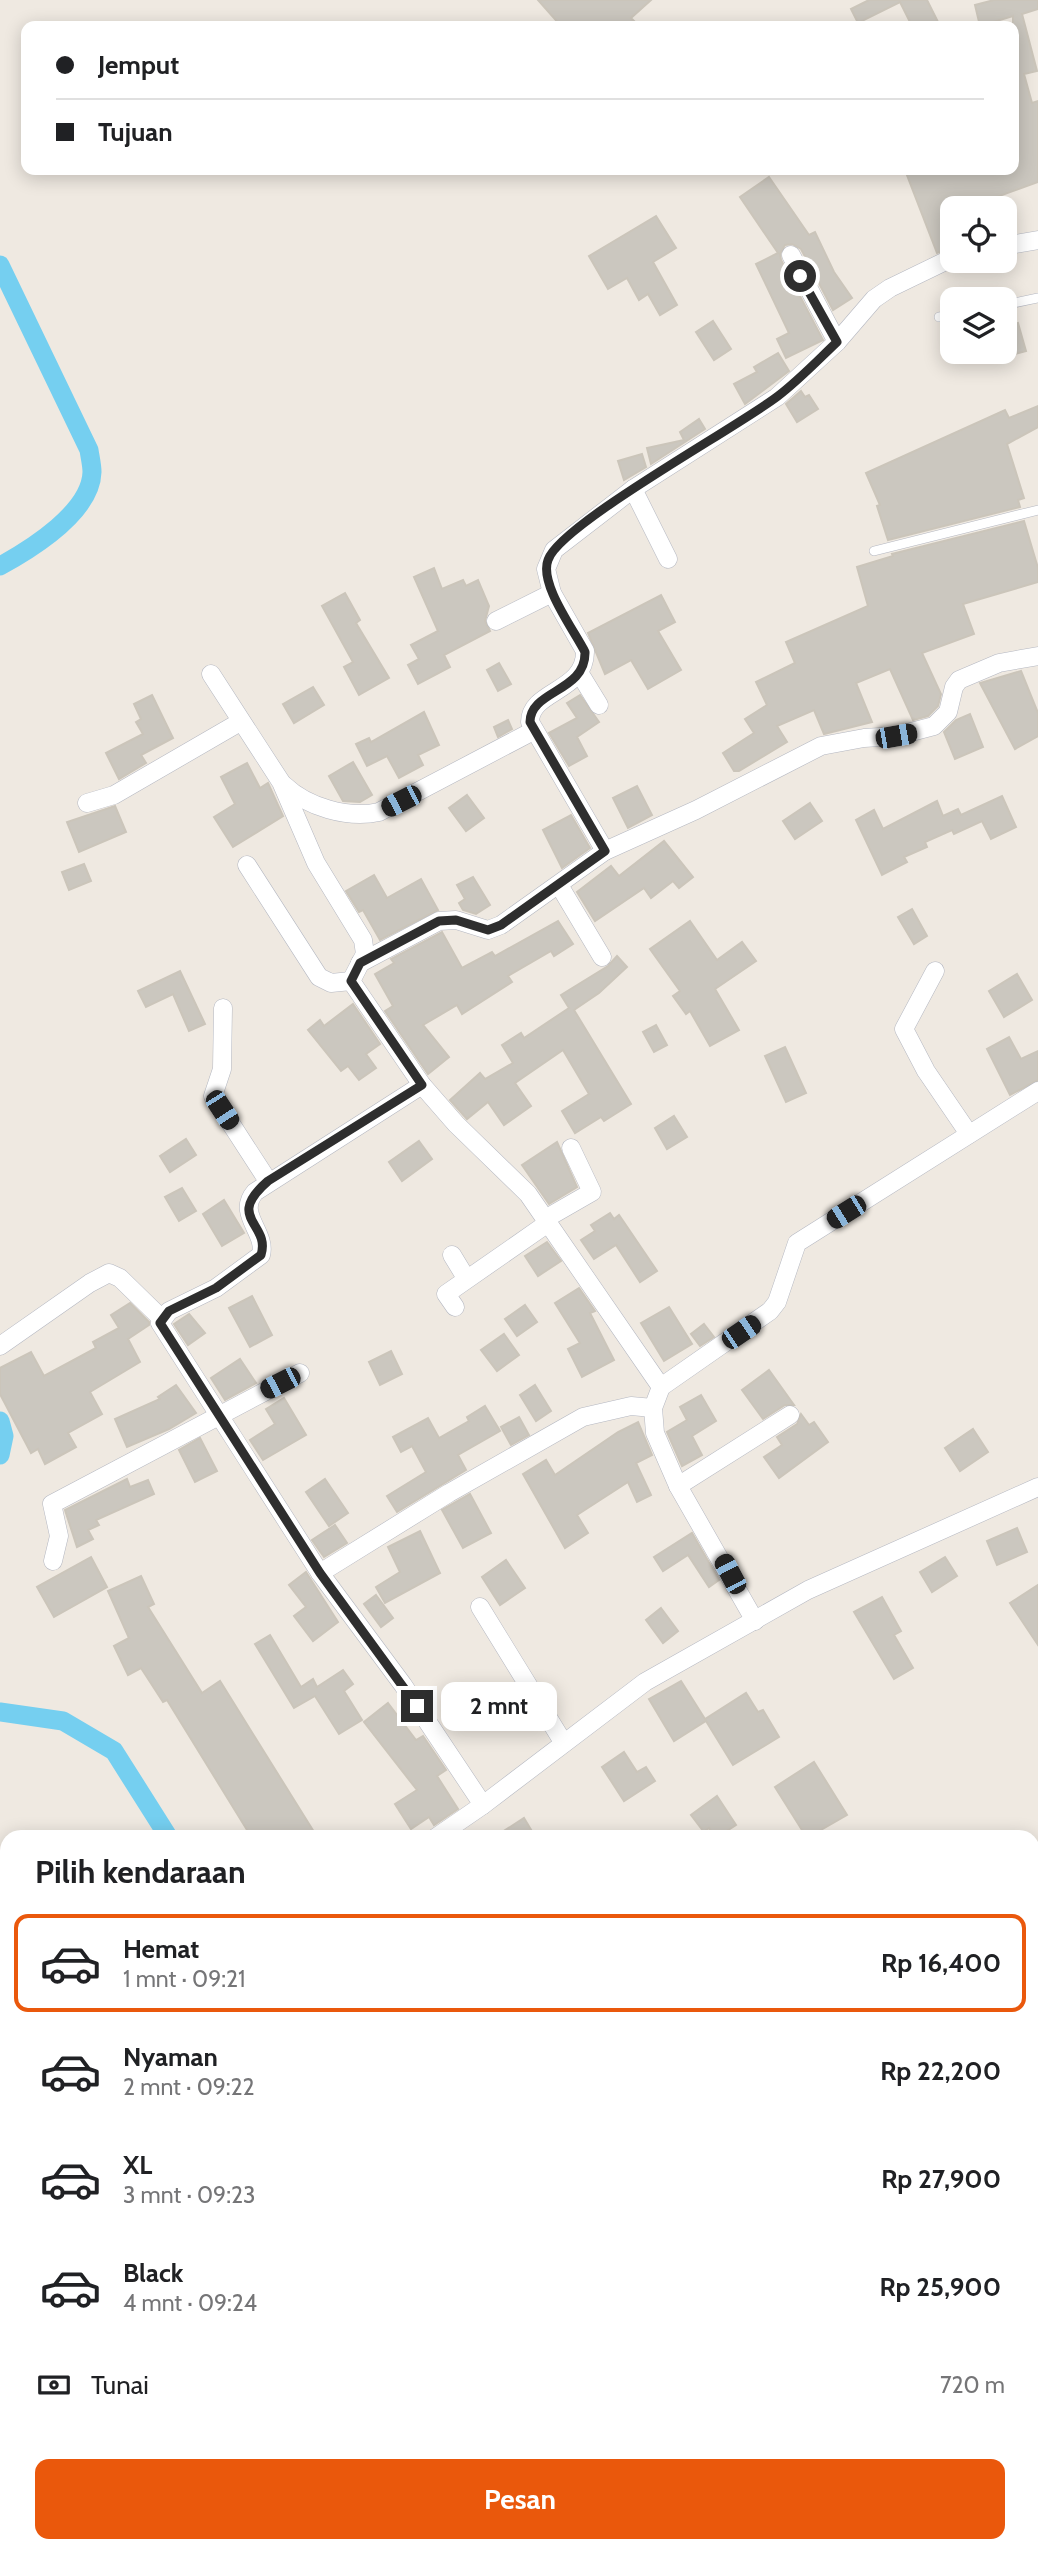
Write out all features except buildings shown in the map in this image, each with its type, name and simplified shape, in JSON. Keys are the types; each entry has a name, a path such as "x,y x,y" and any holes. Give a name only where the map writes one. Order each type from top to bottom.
{"street":[{"path":"1017,244 1038,240"},
{"path":"791,255 837,342"},
{"path":"605,851 533,731 530,715 538,704 580,674 586,662 585,652 552,593 546,569 548,558 554,550 633,489 777,397 837,342 874,299 890,288 940,264"},
{"path":"633,489 668,559"},
{"path":"496,621 552,593"},
{"path":"360,963 439,921 456,920 488,930 501,925 605,851 696,810 821,746 854,739 896,736 934,726 948,712 954,687 959,680 999,663 1038,656"},
{"path":"211,674 281,782 316,863 366,948 351,981"},
{"path":"580,674 599,705"},
{"path":"87,803 114,795 240,722"},
{"path":"281,782 306,801 361,816 390,807 533,731"},
{"path":"247,865 319,977 331,983 351,981"},
{"path":"559,885 601,957"},
{"path":"934,971 904,1029 926,1071 969,1134"},
{"path":"351,981 422,1085 456,1124 528,1194 661,1387"},
{"path":"223,1008 222,1069 213,1096 268,1181"},
{"path":"422,1085 268,1181 249,1199 248,1206 261,1243 261,1255 240,1273 169,1311 162,1319 162,1329 320,1573 403,1685 483,1805"},
{"path":"755,1621 678,1486 655,1433 653,1408 661,1387 770,1311 777,1302 797,1243 1038,1091"},
{"path":"455,1307 446,1294 546,1221 592,1192 570,1148"},
{"path":"452,1255 466,1278"},
{"path":"0,1346 90,1283 109,1273 120,1278 162,1319"},
{"path":"53,1561 59,1535 52,1504 300,1373"},
{"path":"320,1573 449,1493 583,1417 631,1406 653,1408"},
{"path":"678,1486 790,1415"},
{"path":"447,1830 645,1682 808,1590 1038,1487"},
{"path":"480,1606 563,1742"}],"lane":[{"path":"1017,302 1038,298"},
{"path":"874,551 1038,510"}],"waterway":[{"path":"0,265 89,450 92,472 89,487 71,515 27,550 0,566"},
{"path":"0,1421 4,1436 0,1455"},
{"path":"0,1712 63,1721 114,1751 164,1830"}],"route":[{"path":"417,1706 320,1573 160,1323 169,1311 216,1288 261,1255 261,1243 248,1206 249,1199 255,1192 268,1181 422,1085 351,981 360,963 439,921 456,920 488,930 501,925 605,851 530,722 530,715 538,704 574,680 586,662 585,652 552,593 546,569 548,558 587,521 618,499 777,397 837,342 800,276"}]}
